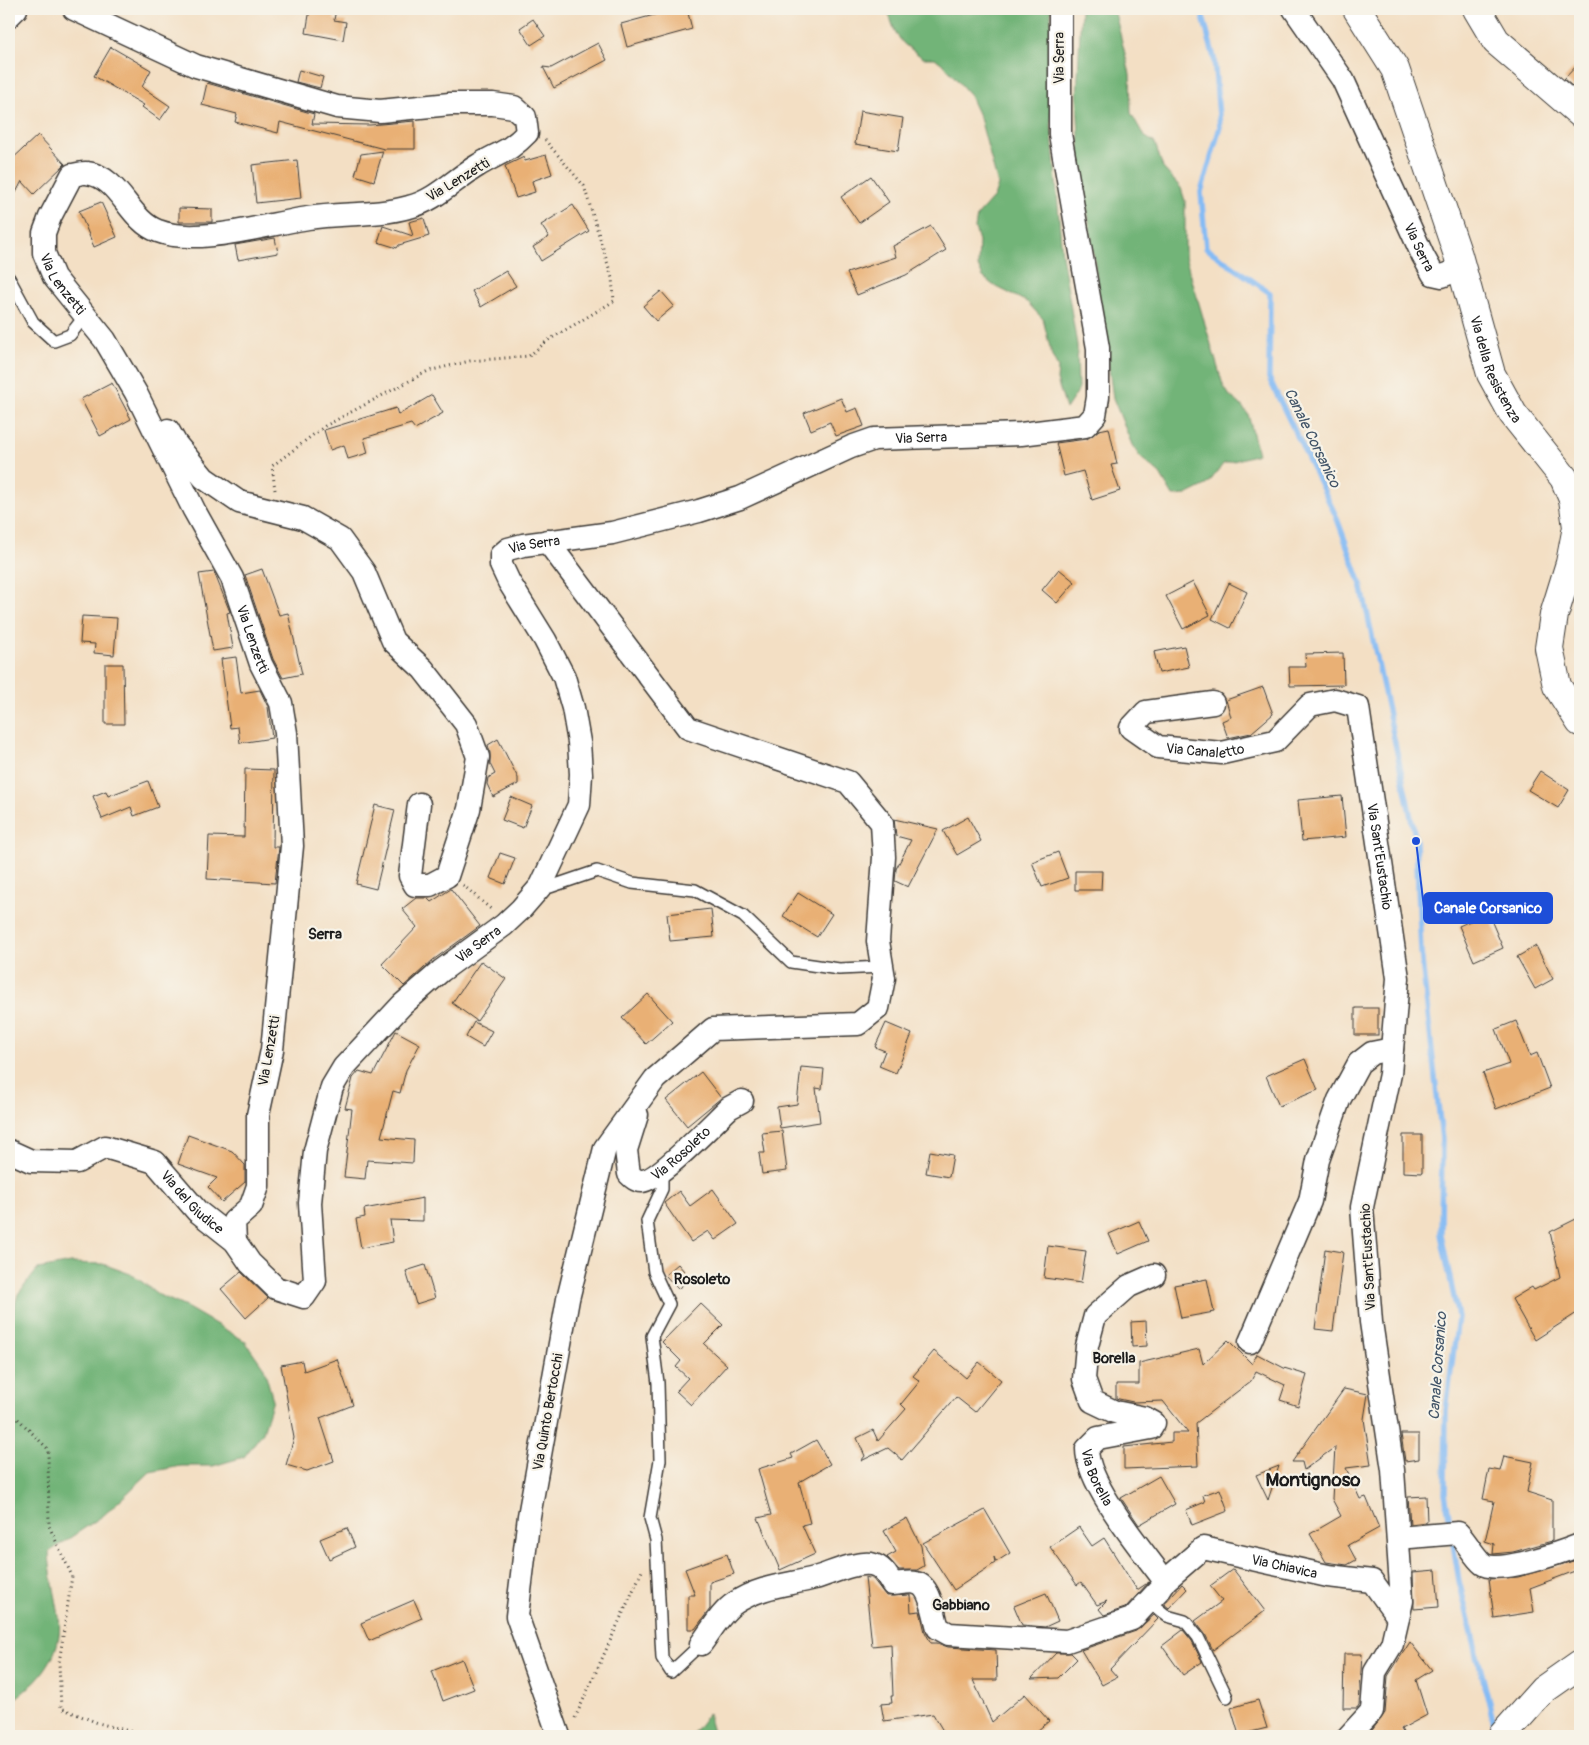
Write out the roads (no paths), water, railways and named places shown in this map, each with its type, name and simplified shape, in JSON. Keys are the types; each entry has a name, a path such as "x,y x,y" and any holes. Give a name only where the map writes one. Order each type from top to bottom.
{"street":[{"path":"9,16 16,9"},
{"name":"Via Lenzetti","path":"74,9 196,66 337,107 380,111 450,104 493,104 514,107 525,117 527,133 512,148 478,165 428,200 410,207 308,218 232,232 180,236 158,231 143,222 111,183 87,172 72,175 50,217 44,233 44,253 54,277 84,318 105,340 136,393 194,510 232,578 261,664 281,703 286,733 292,846 272,1050 258,1115 258,1186 251,1206 234,1221 234,1241"},
{"name":"Via Serra","path":"234,1241 250,1263 276,1288 304,1297 315,1281 310,1203 315,1151 332,1087 344,1068 402,1005 441,971 504,925 537,891 579,805 581,774 579,742 573,708 564,677 509,582 501,565 500,555 508,549 547,541 612,533 699,512 740,498 851,447 874,439 1022,434 1085,426 1095,415 1098,397 1098,348 1060,134 1060,9"},
{"name":"Via Serra","path":"1294,9 1343,80 1433,274 1442,276 1462,268"},
{"name":"Via della Resistenza","path":"1356,9 1394,68 1462,268 1491,374 1513,414 1564,478 1574,499 1577,527 1570,563 1554,615 1549,648 1557,686 1580,722"},
{"path":"1476,9 1496,41 1580,113"},
{"path":"105,340 119,345 176,444 204,478 239,502 303,518 340,539 364,572 394,641 423,669 466,724 478,757 469,809 447,876 430,885 415,885 410,876 420,804"},
{"name":"Via Quinto Bertocchi","path":"547,541 688,728 848,782 882,823 884,857 878,941 884,978 878,1008 858,1024 713,1029 655,1079 605,1148 568,1300 529,1516 517,1616 567,1728"},
{"name":"Via Canaletto","path":"1213,703 1146,712 1131,728 1158,747 1222,753 1275,741 1310,705 1335,700 1358,708"},
{"name":"Via Sant'Eustachio","path":"1348,1736 1372,1711 1375,1672 1392,1644 1402,1601 1393,1470 1371,1322 1362,1207 1390,1074 1398,978 1358,708"},
{"path":"1250,1342 1310,1200 1318,1160 1339,1100 1359,1063 1372,1053 1392,1049"},
{"name":"Via Rosoleto","path":"642,1097 626,1150 629,1174 635,1180 644,1181 662,1172 729,1108 742,1101"},
{"name":"Via del Giudice","path":"9,1151 31,1161 77,1162 105,1147 155,1162 197,1211 234,1241"},
{"name":"Via Borella","path":"1154,1275 1129,1286 1095,1316 1087,1346 1084,1379 1092,1401 1115,1412 1145,1418 1154,1423 1151,1428 1098,1438 1087,1450 1087,1462 1114,1511 1165,1581"},
{"path":"1398,1538 1458,1533 1482,1563 1496,1569 1549,1557 1580,1545"},
{"name":"Via Chiavica","path":"1165,1581 1203,1548 1328,1576 1372,1581 1398,1617"},
{"path":"701,1644 732,1604 747,1595 857,1565 872,1564 884,1570 892,1584 916,1583 923,1586 928,1595 938,1628 949,1634 1067,1641 1132,1619 1165,1581"},
{"path":"1504,1735 1543,1690 1580,1664"}],"lane":[{"path":"9,278 33,322 54,341 70,335 84,318"},
{"path":"537,891 597,871 632,883 695,890 743,916 791,962 839,968 883,967"},
{"path":"662,1172 662,1189 648,1221 654,1272 669,1304 652,1336 658,1383 660,1460 650,1518 656,1540 662,1658 671,1672 701,1644"},
{"path":"1148,1601 1167,1616 1185,1621 1203,1646 1227,1697"}],"waterway":[{"name":"Canale Corsanico","path":"1201,9 1214,58 1220,127 1201,192 1206,248 1270,293 1269,378 1336,516 1361,584 1416,841 1421,952 1442,1140 1441,1234 1458,1317 1446,1410 1445,1493 1451,1528"},
{"name":"Canale Corsanico","path":"1452,1537 1459,1581 1496,1731"}],"place":[{"name":"Canale Corsanico","path":"1416,841"}],"district":[{"name":"Serra","path":"325,934"},
{"name":"Rosoleto","path":"702,1279"},
{"name":"Borella","path":"1114,1358"},
{"name":"Montignoso","path":"1313,1480"},
{"name":"Gabbiano","path":"961,1605"}]}
